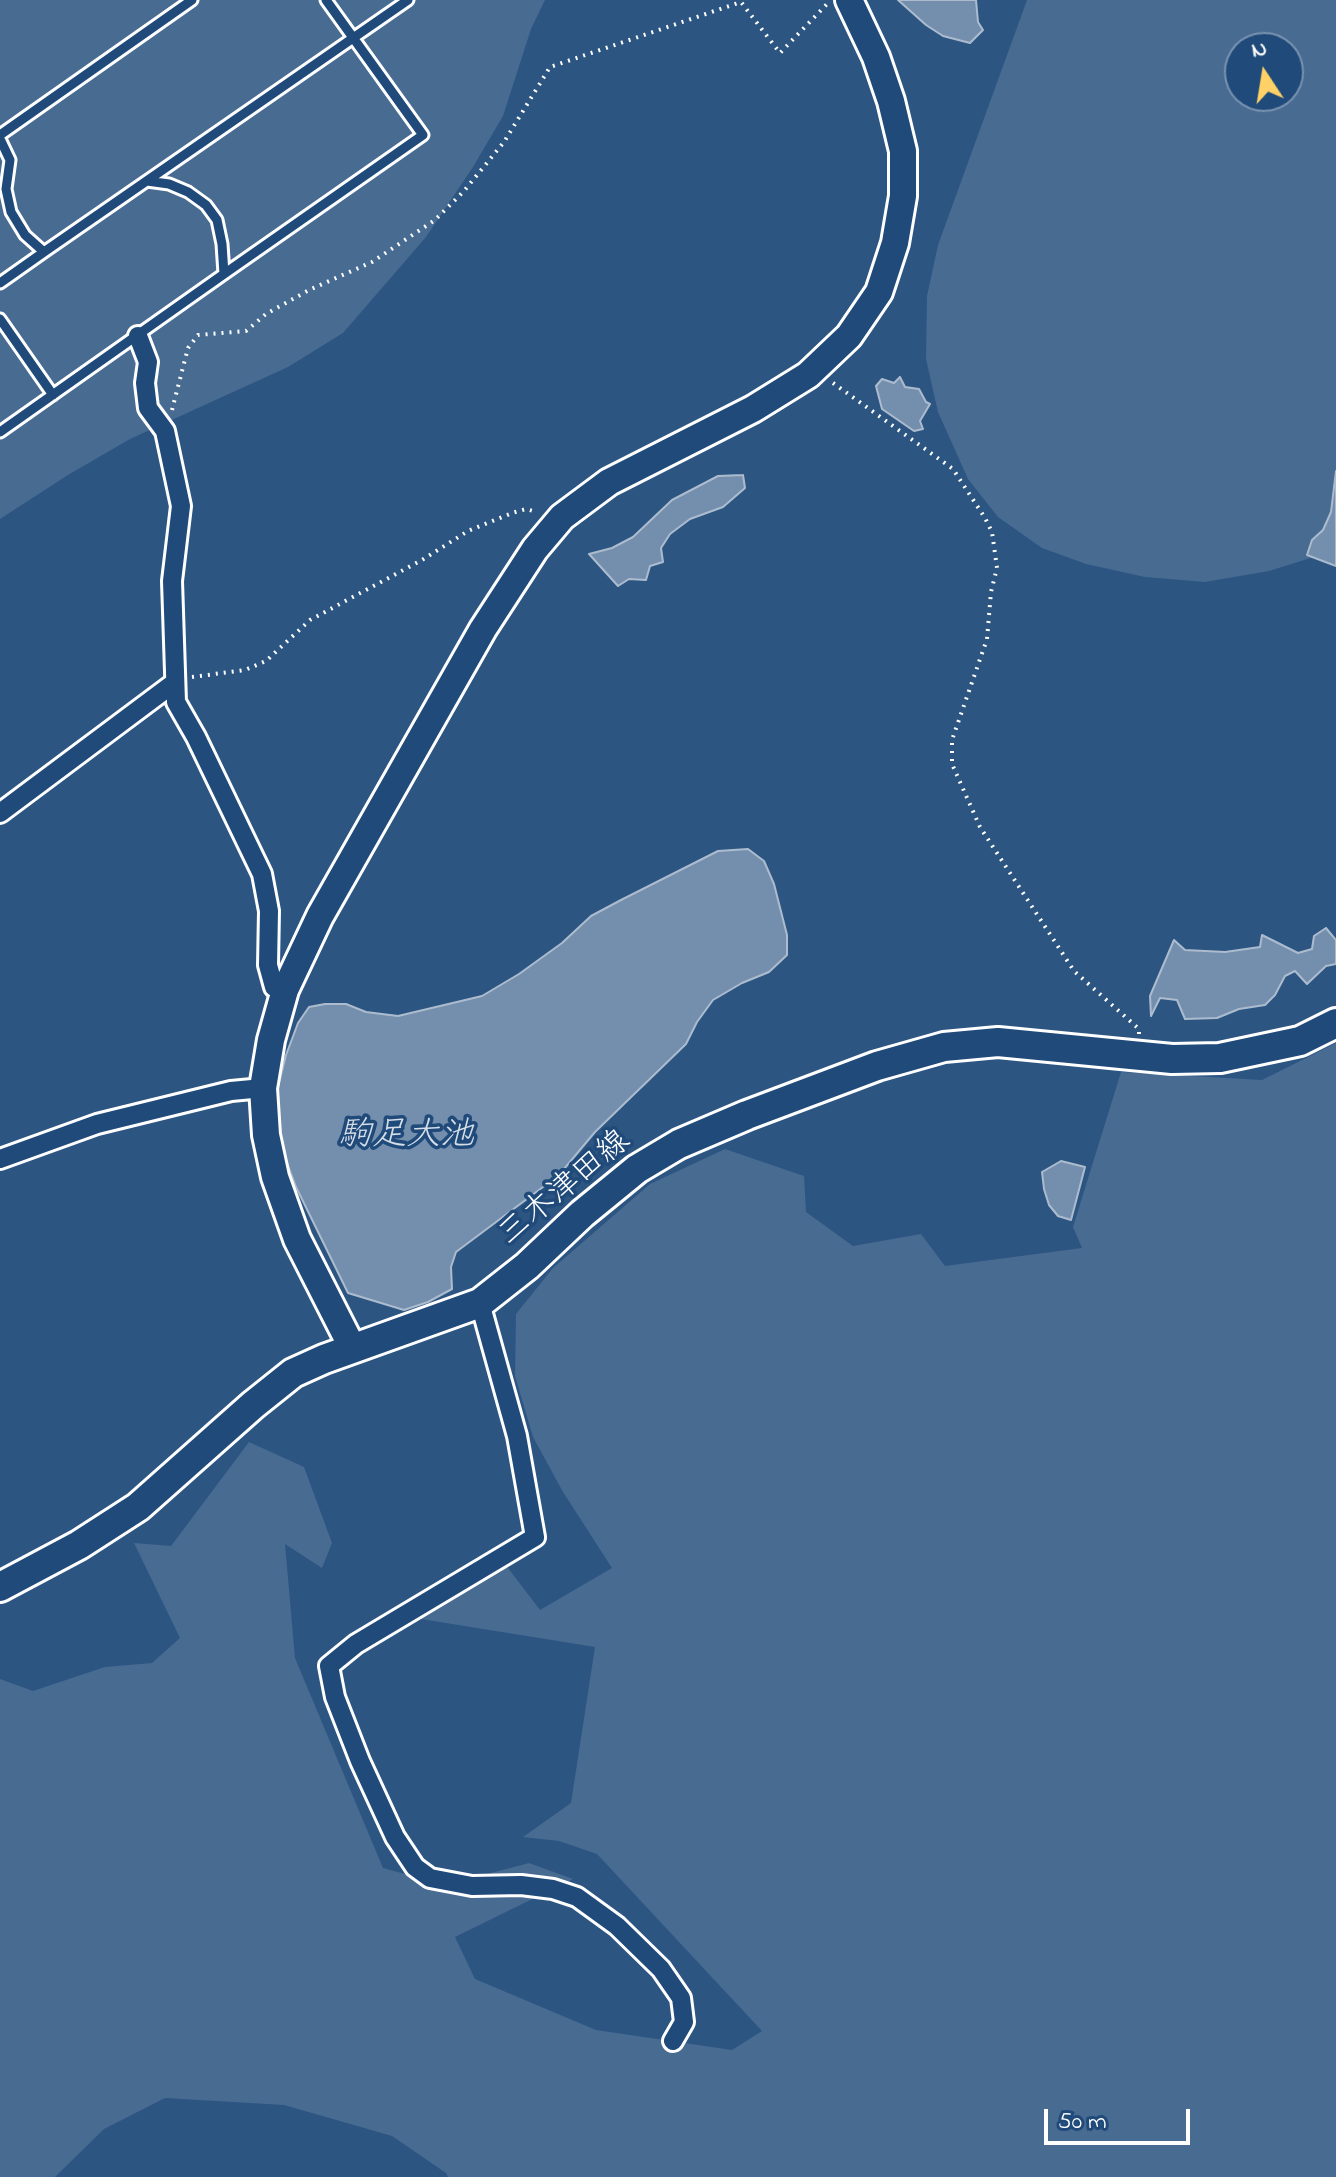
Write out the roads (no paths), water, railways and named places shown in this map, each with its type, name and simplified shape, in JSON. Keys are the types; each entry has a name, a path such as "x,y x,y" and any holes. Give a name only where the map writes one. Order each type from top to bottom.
{"main road":[{"name":"三木津田線","path":"0,1587 79,1545 138,1507 293,1373 480,1303 637,1169 679,1144 826,1084 944,1047 998,1042 1140,1056 1220,1058 1300,1041 1336,1023"}],"street":[{"path":"353,1349 297,1239 275,1177 266,1135 263,1088 271,1040 285,990 320,916 483,629 535,549 562,517 609,482 753,409 808,375 849,336 879,292 895,243 903,196 903,151 876,57 849,0"},
{"path":"138,336 148,362 145,383 148,408 165,431 181,506 172,581 176,702 262,874 269,911 268,965 274,987 285,990"},
{"path":"0,813 174,683"},
{"path":"0,1159 97,1124 231,1091 263,1088"},
{"path":"480,1303 517,1436 535,1537 356,1644 329,1666 335,1697 395,1837 415,1867 430,1878 472,1886 521,1885 553,1889 577,1897 617,1926 661,1969 681,1998 684,2022 673,2041"}],"lane":[{"path":"44,252 25,235 11,212 6,189 10,160 0,137 192,0"},
{"path":"0,432 423,135 326,0"},
{"path":"0,283 408,0"},
{"path":"146,181 169,184 188,192 206,205 217,220 224,274"},
{"path":"0,319 53,395"}],"water":[{"path":"898,0 976,0 978,22 983,30 970,43 943,36"},
{"path":"900,377 905,387 919,389 930,404 920,421 923,429 914,431 882,409 876,386 882,379 894,383"},
{"path":"1336,471 1336,566 1307,555 1312,540 1323,530 1331,512"},
{"path":"743,475 745,488 723,507 690,519 670,534 661,548 663,562 650,566 646,580 629,579 618,586 589,554 612,548 633,537 672,500 718,476"},
{"name":"駒足大池","path":"748,849 764,861 774,884 787,935 787,955 769,972 713,1000 686,1044 595,1132 559,1175 456,1252 451,1267 452,1289 404,1310 348,1293 296,1187 284,1155 278,1124 278,1087 286,1055 298,1023 309,1007 346,1004 366,1012 398,1016 482,996 562,943 591,916 718,851"},
{"path":"1326,928 1336,940 1336,964 1326,966 1307,984 1295,971 1285,976 1275,995 1265,1005 1239,1009 1217,1018 1185,1019 1177,1000 1160,998 1151,1016 1150,996 1174,940 1185,950 1225,952 1260,947 1262,935 1298,953 1312,949 1314,936"},
{"path":"1061,1161 1085,1167 1071,1220 1058,1216 1049,1205 1044,1189 1042,1172"}]}
